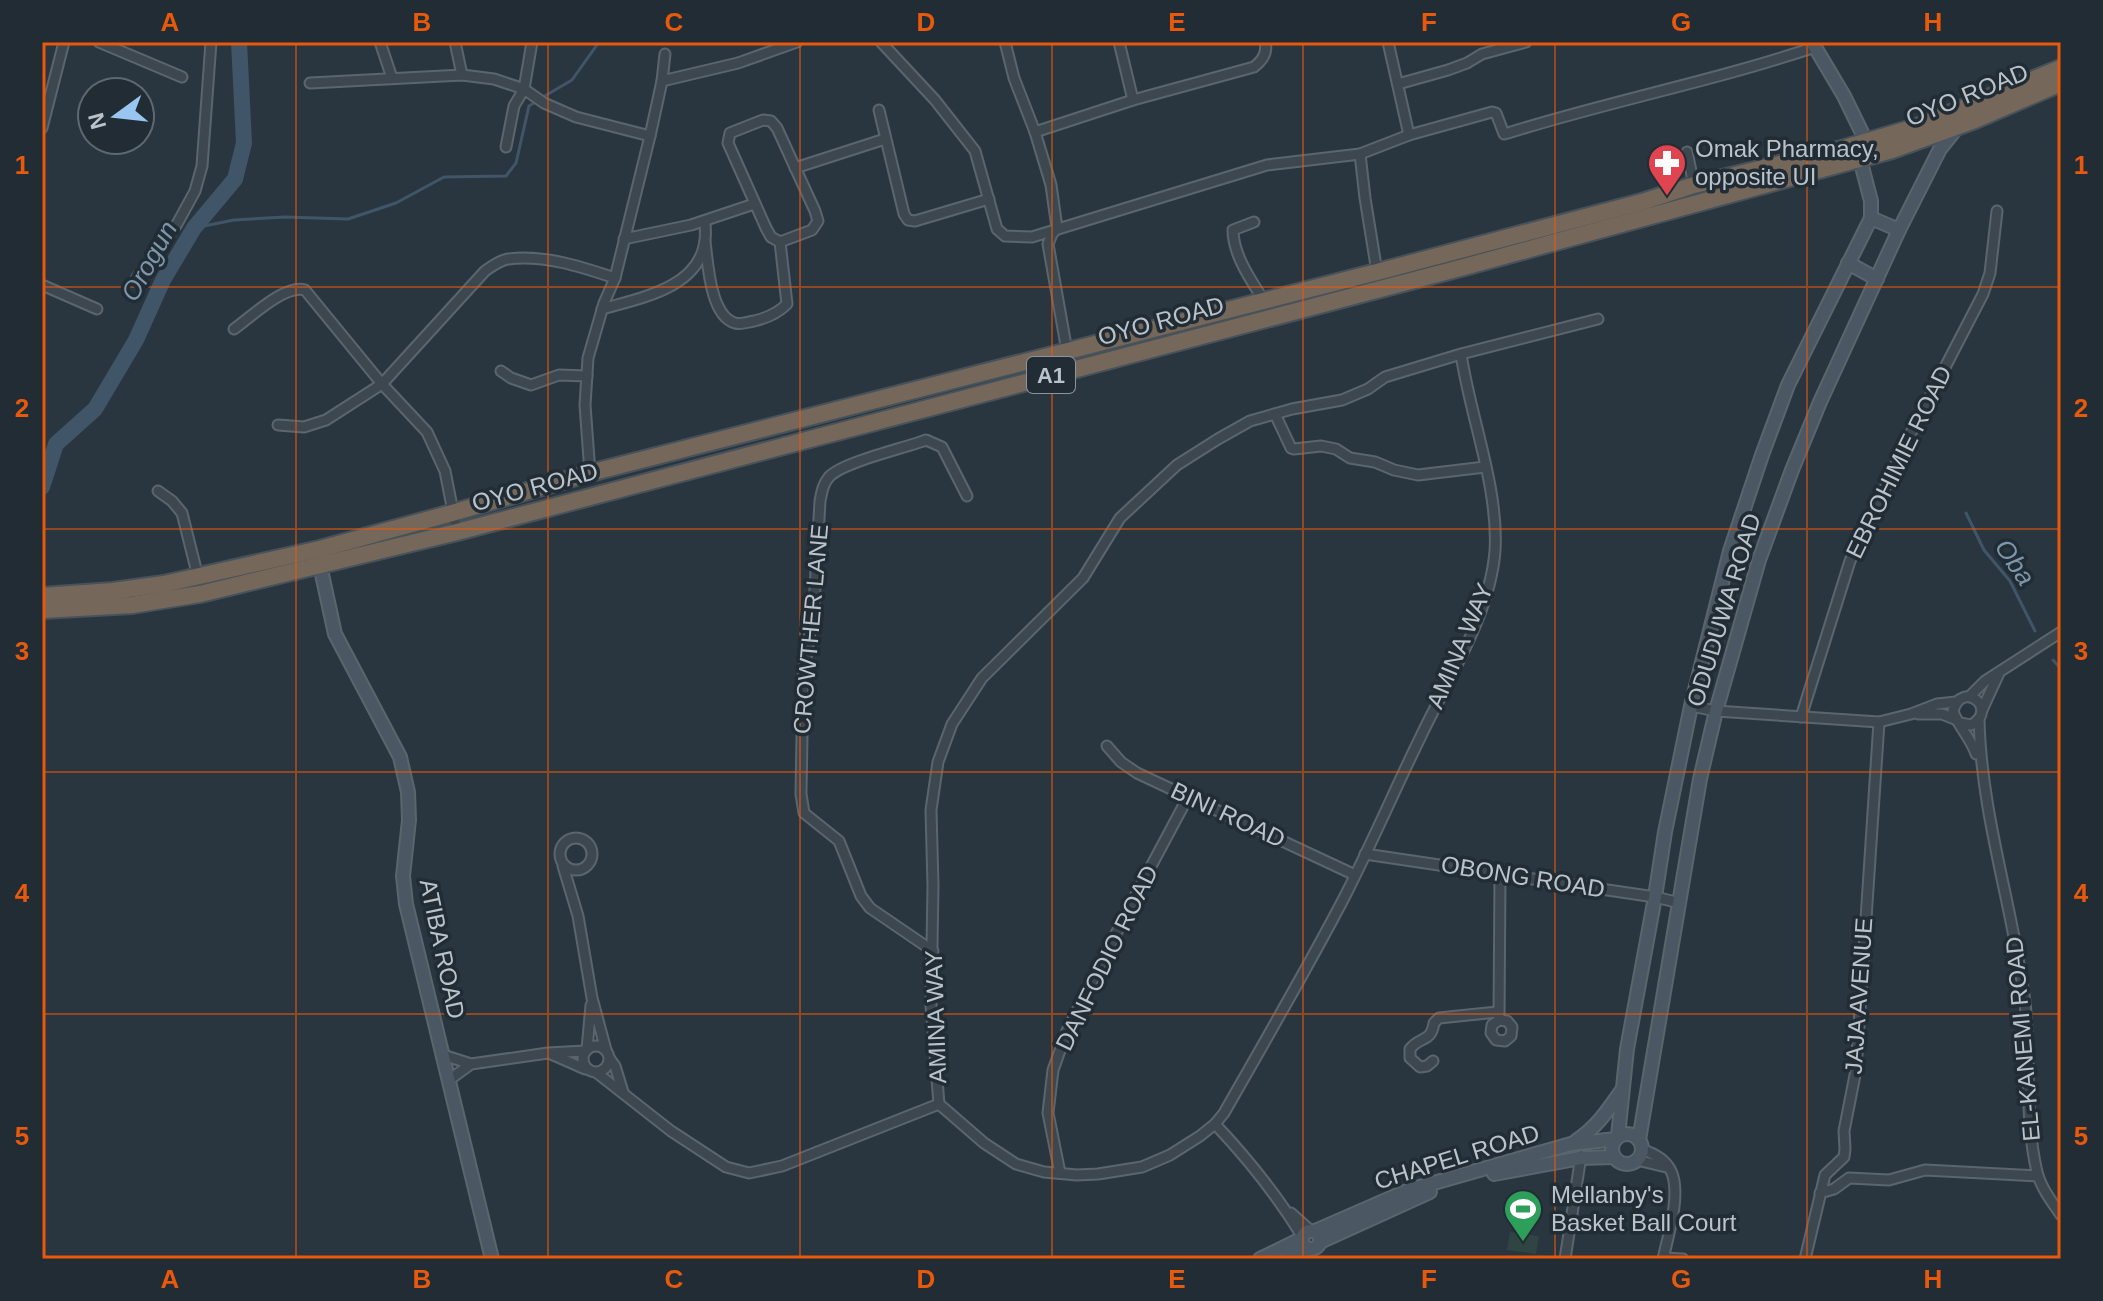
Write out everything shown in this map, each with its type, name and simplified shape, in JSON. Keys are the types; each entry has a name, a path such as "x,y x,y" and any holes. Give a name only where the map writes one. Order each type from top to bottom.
{"highway":[{"name":"A1","path":"2022,85 2061,56"},
{"name":"A1","path":"2022,85 2061,68"},
{"name":"OYO ROAD","path":"42,596 113,591 164,592 251,583 457,532 1501,248 1860,159 2022,85"},
{"name":"OYO ROAD","path":"42,610 132,605 198,577 320,549 590,473 1377,272 1501,248 1694,185 1896,133 1921,133 1958,127 2055,86"},
{"path":"1860,159 1866,152 1893,140 1896,133"}],"street":[{"path":"42,128 64,42"},
{"path":"99,42 182,77"},
{"path":"136,279 177,224 195,191 202,166 211,42"},
{"path":"380,42 392,78"},
{"path":"455,42 462,75"},
{"path":"506,147 514,106 524,89 532,42"},
{"path":"662,81 738,63 797,42"},
{"path":"1005,42 1014,78 1051,185 1057,228 1048,244 1067,351"},
{"path":"1119,42 1133,100"},
{"path":"1035,132 1133,100 1254,67 1263,60 1265,42"},
{"path":"1388,42 1409,135"},
{"path":"1398,84 1526,42"},
{"path":"888,44 975,151 997,229 1005,236 1032,237 1267,165 1360,154 1409,135 1492,112 1496,113 1504,134 1764,64 1814,45 1866,141"},
{"path":"590,473 585,405 588,358 602,309 615,278 650,136 665,54"},
{"path":"310,83 462,75 494,79 524,89 567,114 650,136"},
{"path":"879,110 908,220 915,221 989,199"},
{"path":"763,120 771,121 795,168 818,221 812,230 780,242 771,237 754,204 728,143 730,133 763,120"},
{"name":"ODUDUWA ROAD","path":"1640,1150 1698,792 1716,711 1759,560 1820,402 1899,230 1940,149 1958,127"},
{"path":"795,168 885,139"},
{"path":"1687,152 1694,185"},
{"path":"1360,154 1377,272"},
{"path":"1860,159 1871,201 1871,218 1899,230"},
{"path":"624,239 691,225 754,204"},
{"name":"EBROHIMIE ROAD","path":"1801,717 1850,561 1918,418 1987,284 1997,211"},
{"name":"ODUDUWA ROAD","path":"1617,1138 1627,1049 1665,832 1691,706 1730,551 1788,385 1871,218"},
{"path":"705,221 713,296 732,322 741,324 770,317 787,304 780,242"},
{"path":"1254,222 1233,230 1233,238 1246,271 1264,301"},
{"path":"602,309 664,290 678,282 693,269 705,242"},
{"path":"278,425 304,427 326,420 382,384 485,271 504,259 527,258 573,265 615,278"},
{"path":"1848,263 1877,279"},
{"path":"42,285 97,309"},
{"path":"234,329 286,291 305,290 382,384 427,432 445,471 457,532"},
{"name":"AMINA WAY","path":"1461,354 1494,509 1491,577 1480,612 1365,854 1297,985 1224,1113 1200,1136 1170,1155 1142,1167 1098,1174 1044,1172 1016,1164 984,1143 939,1104 931,1006 931,810 938,762 952,724 982,678 1083,578 1120,518 1177,465 1250,421 1342,400 1368,389 1385,377 1461,354 1598,319"},
{"path":"501,371 531,385 559,375 587,376"},
{"path":"1275,414 1294,449 1321,446 1336,449 1350,458 1418,475 1485,467"},
{"name":"CROWTHER LANE","path":"933,951 870,908 861,896 839,841 804,813 801,794 803,677 814,606 820,501 822,487 829,477 848,466 926,440 942,447 967,496"},
{"path":"158,491 182,513 198,577"},
{"name":"ATIBA ROAD","path":"320,565 335,634 400,757 408,792 409,820 403,876 406,904 492,1259"},
{"path":"1959,722 1953,711 1960,698 1970,696 1985,681 2061,632"},
{"path":"1911,714 1942,714 1971,725 1980,715 1999,673"},
{"path":"1970,696 1979,701 1980,715"},
{"path":"1691,706 1716,711 1879,722 1937,704 1956,702"},
{"name":"EL-KANEMI ROAD","path":"1980,715 1980,765"},
{"name":"JAJA AVENUE","path":"1805,1259 1825,1175 1844,1157 1844,1131 1856,1070 1879,722"},
{"name":"EL-KANEMI ROAD","path":"1959,722 1972,742 1980,765 2018,953 2025,1005 2029,1114 2038,1176 2061,1215"},
{"name":"BINI ROAD","path":"1107,746 1121,762 1137,773 1355,875"},
{"name":"DANFODIO ROAD","path":"1060,1173 1048,1113 1053,1070 1074,1018 1188,797"},
{"name":"OBONG ROAD","path":"1365,854 1680,903"},
{"path":"563,866 578,916 592,998 623,1092"},
{"path":"1433,1061 1420,1067 1410,1058 1410,1049 1416,1041 1429,1038 1439,1018 1498,1016 1500,874"},
{"path":"592,998 583,1064 671,1131 726,1167 749,1173 782,1166 939,1104"},
{"path":"443,1055 471,1064 548,1053 586,1050 600,1046 608,1054 607,1069 592,1071 548,1053"},
{"path":"449,1080 471,1064"},
{"path":"1565,1259 1581,1158 1578,1143 1602,1119 1623,1087"},
{"path":"1215,1124 1251,1163 1313,1244"},
{"path":"1627,1134 1636,1137 1640,1150 1627,1164 1614,1157 1612,1147 1617,1138 1627,1134"},
{"name":"CHAPEL ROAD","path":"1287,1259 1409,1190 1578,1143 1617,1138"},
{"path":"1640,1150 1657,1156 1670,1167 1675,1196 1664,1258 1683,1259"},
{"name":"CHAPEL ROAD","path":"1260,1259 1313,1244 1440,1188 1497,1173 1581,1158 1614,1157"},
{"path":"1820,1193 1834,1189 1849,1178 1889,1180 1925,1170 2038,1176"}],"green space":[{"name":"Mellanby's Basket Ball Court","path":"1510,1232 1539,1236 1536,1254 1507,1250"}],"waterway":[{"name":"Orogun","path":"42,487 56,444 95,409 136,340 163,280 194,228 235,179 244,143 239,42"},
{"path":"543,97 572,80 599,42"},
{"path":"194,228 234,220 285,217 348,219 396,203 444,177 506,176 516,163 529,106 537,101"},
{"name":"Oba","path":"1966,513 1984,550 2010,581 2035,631"},
{"name":"Oba","path":"2053,660 2061,669"}],"place":[{"name":"Omak Pharmacy, opposite UI","path":"1667,197"},
{"name":"Mellanby's Basket Ball Court","path":"1523,1243"}]}
